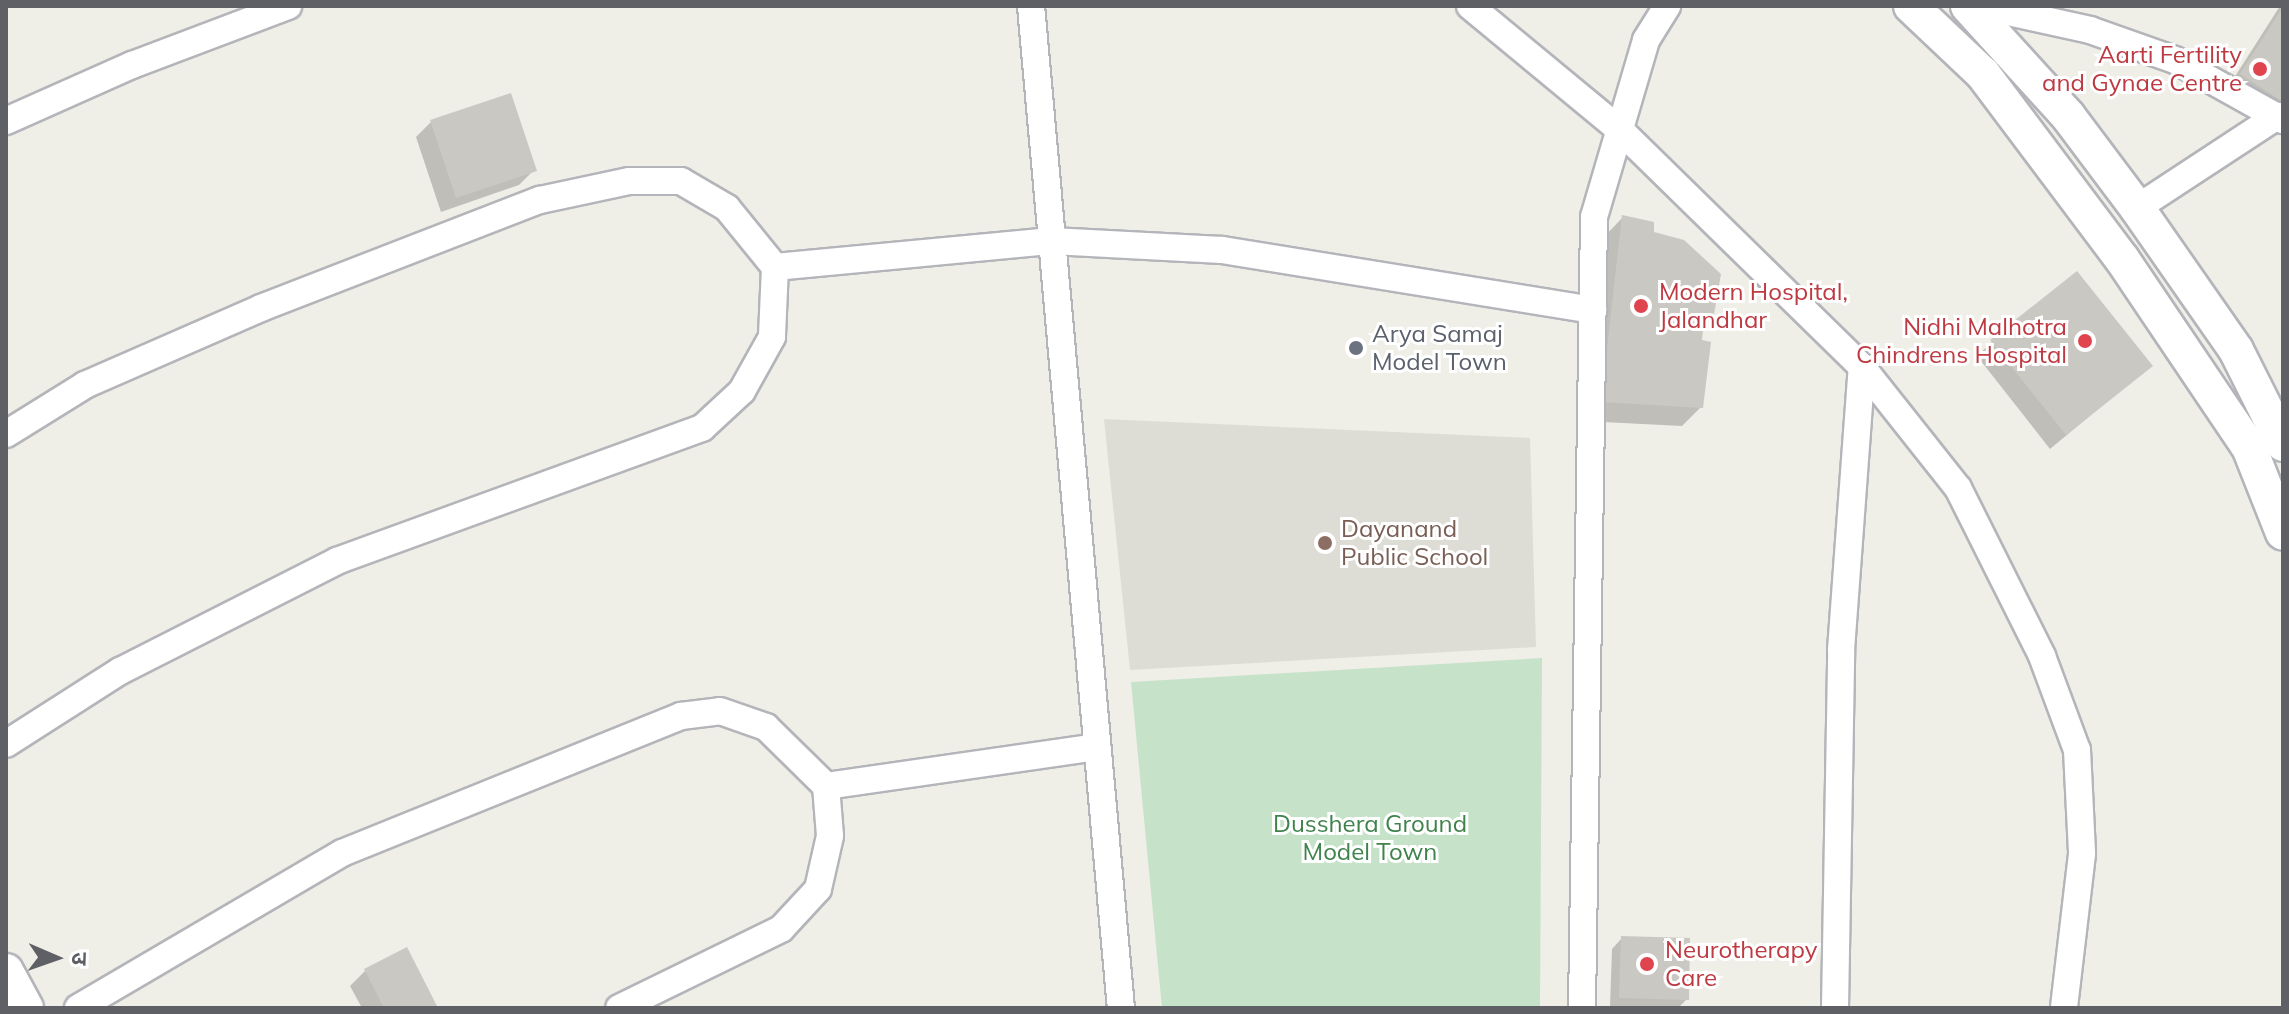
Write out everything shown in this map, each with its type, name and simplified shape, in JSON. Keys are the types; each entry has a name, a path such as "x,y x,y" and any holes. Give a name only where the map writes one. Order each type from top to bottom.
{"street":[{"path":"6,121 132,65 288,6"},
{"path":"1031,6 1121,1008"},
{"path":"1470,6 1620,130 1862,367 1958,488 2042,656 2077,750 2082,854 2064,1008"},
{"path":"1582,1008 1594,217 1646,40 1667,6"},
{"path":"1911,6 1983,74 2122,259 2249,447 2283,533"},
{"path":"1968,6 2068,116 2137,208 2236,350 2283,444"},
{"path":"1981,6 2090,30 2175,60 2280,118 2137,208"},
{"path":"6,434 99,379 261,308 540,200 629,181 681,181 727,208 775,267 772,337 742,391 702,428 337,561 120,671 6,744"},
{"path":"775,267 1052,241 1222,250 1593,310"},
{"path":"1835,1008 1841,650 1862,367"},
{"path":"78,1008 342,853 681,716 720,711 766,727 826,786 830,836 818,889 781,929 619,1008"},
{"path":"826,786 1097,747"},
{"path":"6,971 26,1008"}],"shaded area":[{"name":"Dayanand Public School","path":"1104,419 1530,438 1536,647 1130,670"}],"green space":[{"name":"Dusshera Ground Model Town","path":"1542,658 1540,1008 1162,1008 1131,682"}],"building":[{"path":"2283,7 2283,102 2240,74"},
{"path":"511,93 537,171 456,198 430,120"},
{"path":"1622,215 1654,222 1654,232 1684,240 1721,274 1713,320 1704,320 1702,340 1711,342 1703,408 1601,402"},
{"path":"2077,271 2153,366 2066,435 1990,340"},
{"path":"1621,936 1690,938 1689,1000 1619,998"},
{"path":"407,947 438,1008 384,1008 364,969"}],"place":[{"name":"Aarti Fertility and Gynae Centre","path":"2260,69"},
{"name":"Modern Hospital, Jalandhar","path":"1641,306"},
{"name":"Nidhi Malhotra Chindrens Hospital","path":"2085,341"},
{"name":"Arya Samaj Model Town","path":"1356,348"},
{"name":"Dayanand Public School","path":"1325,543"},
{"name":"Neurotherapy Care","path":"1647,964"}]}
